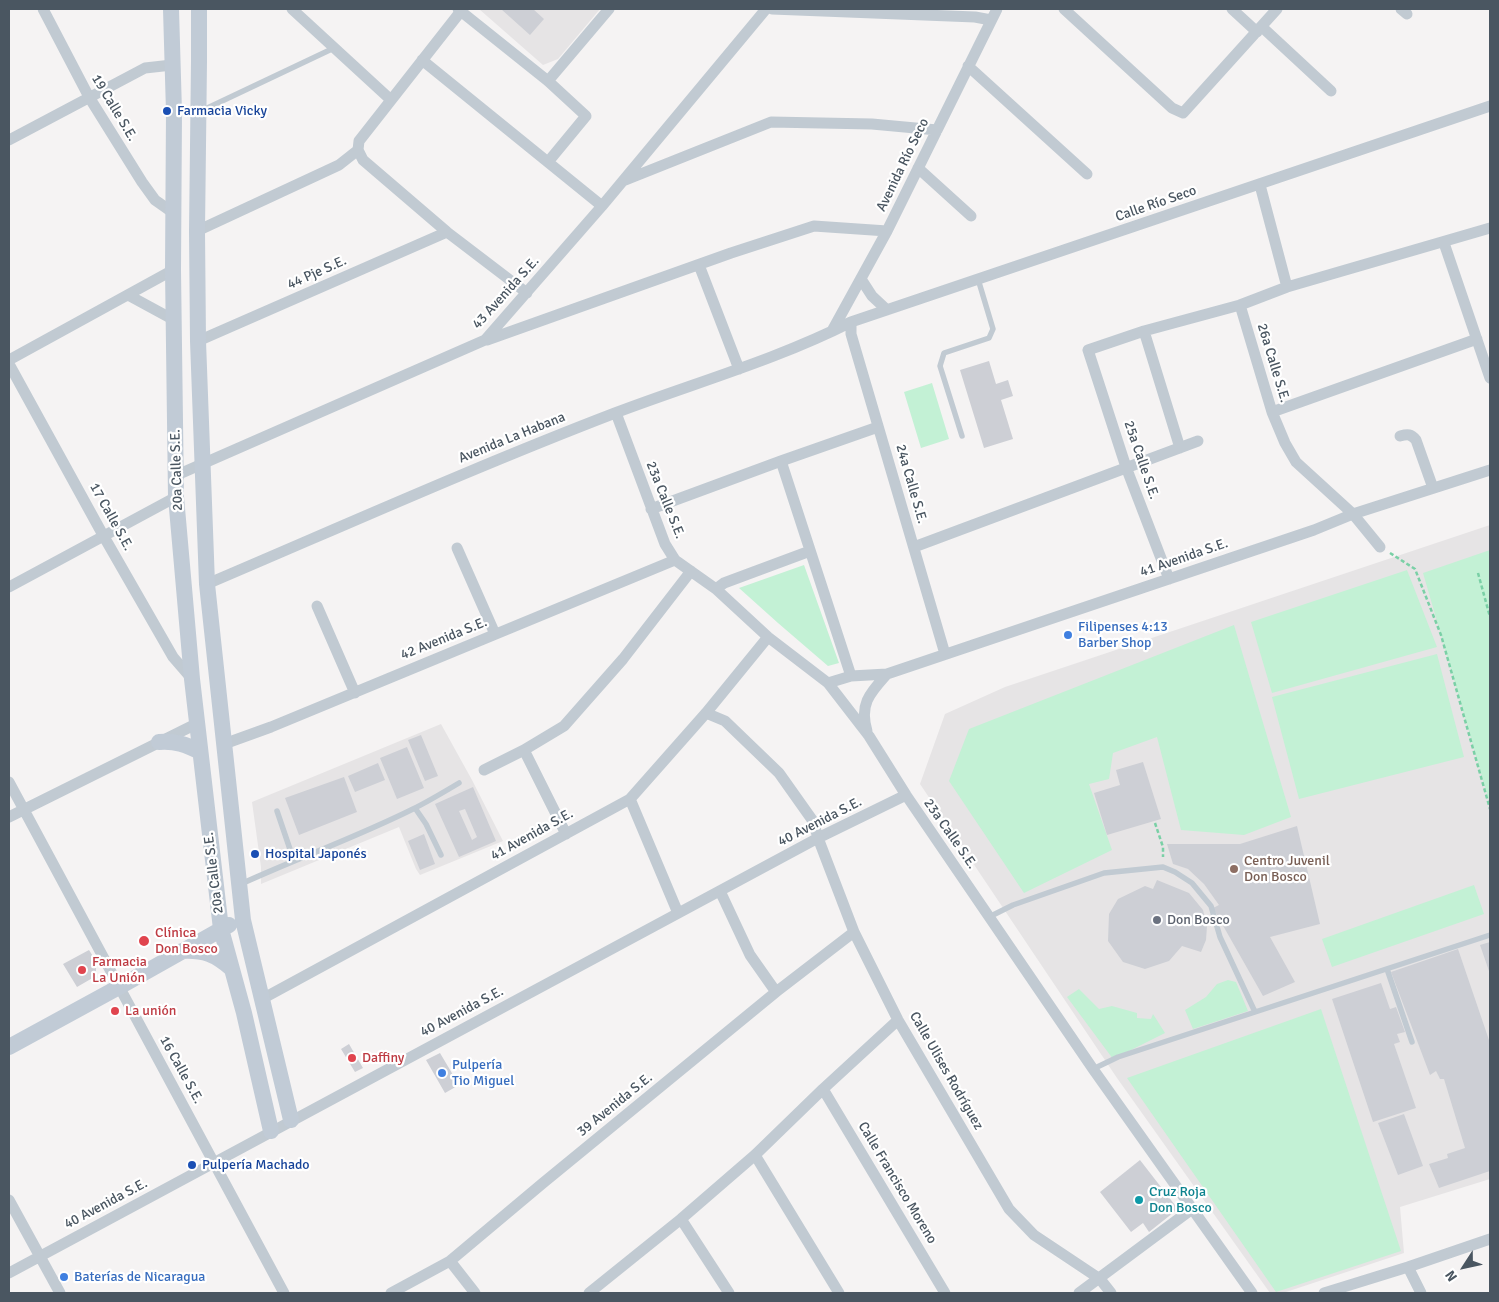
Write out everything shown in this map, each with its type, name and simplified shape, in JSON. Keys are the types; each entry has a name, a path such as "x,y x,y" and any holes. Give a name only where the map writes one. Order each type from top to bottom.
{"street":[{"name":"19 Calle S.E.","path":"43,9 89,98 146,188 155,200 172,212"},
{"name":"20a Calle S.E.","path":"171,9 174,112 172,212 176,497 192,679 221,929 244,1013 272,1131"},
{"name":"20a Calle S.E.","path":"199,9 198,341 207,584 243,920 291,1120"},
{"path":"292,9 391,100"},
{"path":"548,81 609,9"},
{"name":"43 Avenida S.E.","path":"177,475 485,340 602,206 766,9"},
{"path":"772,9 975,17 991,20"},
{"name":"Avenida Río Seco","path":"832,331 887,231 997,9"},
{"path":"1064,9 1172,108 1183,113 1277,9"},
{"path":"1232,9 1260,30 1331,91"},
{"path":"527,293 447,232 363,160 358,150 359,141 459,10 548,81 586,116 548,162"},
{"path":"422,60 602,206"},
{"path":"9,140 145,68 172,65"},
{"path":"968,66 1087,174"},
{"name":"Calle Río Seco","path":"832,331 851,322 1490,106"},
{"path":"622,182 771,122 872,124 937,130"},
{"path":"197,231 339,165 358,150"},
{"path":"918,168 971,216"},
{"path":"1260,185 1287,287"},
{"path":"485,340 699,264 814,226 887,231"},
{"path":"1180,448 1144,331 1240,304 1287,287 1490,228"},
{"name":"44 Pje S.E.","path":"198,341 447,232"},
{"path":"1444,242 1490,378"},
{"path":"699,264 739,370"},
{"path":"9,360 173,270"},
{"path":"861,279 872,296 887,310"},
{"path":"128,295 174,320"},
{"name":"26a Calle S.E.","path":"1240,304 1272,412 1285,443 1296,462 1353,514 1380,547"},
{"name":"24a Calle S.E.","path":"851,322 852,334 878,427 945,654"},
{"name":"Avenida La Habana","path":"207,584 466,473 616,412 739,370 832,331"},
{"name":"25a Calle S.E.","path":"1144,331 1088,350 1126,467 1169,579"},
{"path":"1272,412 1477,339"},
{"name":"17 Calle S.E.","path":"9,364 103,535 173,656 192,679"},
{"name":"23a Calle S.E.","path":"616,412 651,509 665,544 675,560 716,589 768,637 828,683 869,736 906,796 1093,1069 1252,1293"},
{"path":"651,509 878,427"},
{"path":"1400,436 1408,434 1412,435 1416,440 1433,488"},
{"path":"914,547 1198,441"},
{"path":"781,461 851,676"},
{"name":"41 Avenida S.E.","path":"828,683 851,676 887,674 1314,530 1353,514 1490,470"},
{"path":"9,587 176,497"},
{"path":"457,548 495,634"},
{"path":"716,589 724,583 810,552"},
{"name":"42 Avenida S.E.","path":"224,744 271,727 675,560"},
{"path":"484,770 524,750 564,726 623,659 691,571"},
{"path":"317,606 355,692"},
{"name":"41 Avenida S.E.","path":"262,999 630,798 706,713 768,637"},
{"path":"869,736 864,721 865,706 871,692 887,674"},
{"name":"Calle Ulises Rodríguez","path":"706,713 725,721 778,774 813,821 854,932 898,1020 1009,1209 1034,1235 1100,1279 1112,1293"},
{"path":"9,817 198,723"},
{"path":"159,742 170,741 180,743 191,746 200,752"},
{"path":"524,750 566,834"},
{"name":"16 Calle S.E.","path":"9,782 284,1293"},
{"name":"40 Avenida S.E.","path":"9,1273 818,838 906,796"},
{"path":"630,798 678,913"},
{"path":"720,891 750,955 776,992"},
{"name":"20a Calle S.E.","path":"221,929 243,920"},
{"path":"9,1047 221,929"},
{"name":"39 Avenida S.E.","path":"391,1293 450,1261 776,992 854,932"},
{"path":"182,951 195,950 209,953 221,959 232,969"},
{"path":"589,1293 755,1156 823,1089 898,1020"},
{"name":"Calle Francisco Moreno","path":"823,1089 945,1293"},
{"path":"755,1156 839,1293"},
{"path":"9,1200 60,1293"},
{"path":"1079,1293 1192,1209"},
{"path":"681,1219 729,1293"},
{"path":"1324,1293 1408,1268 1490,1239"},
{"path":"450,1261 475,1293"},
{"path":"1408,1268 1421,1293"}],"lane":[{"path":"199,112 334,48"},
{"path":"962,436 940,366 944,354 989,338 993,329 978,279"},
{"path":"239,885 380,825 459,783"},
{"path":"415,808 426,824 441,855"},
{"path":"277,811 294,861"},
{"path":"989,917 1013,906 1104,873 1163,867 1192,883 1211,906 1220,937 1255,1012"},
{"path":"1093,1069 1118,1057 1490,935"},
{"path":"1387,969 1412,1042"}],"path":[{"path":"1380,547 1415,569 1441,635 1490,809"},
{"path":"1478,572 1490,617"},
{"path":"1155,823 1164,847 1163,867"}],"shaded area":[{"path":"479,9 600,9 558,59 543,65"},
{"name":"Centro Juvenil Don Bosco","path":"1490,525 1490,1179 1400,1207 1404,1253 1283,1293 1270,1293 1117,1078 920,784 945,714 1005,687"},
{"path":"441,724 503,841 420,875 399,827 261,884 261,867 252,802"}],"green space":[{"path":"932,383 949,439 921,448 904,392"},
{"path":"1490,550 1490,804 1423,573"},
{"path":"804,565 839,663 828,666 739,588"},
{"path":"1407,570 1437,647 1272,693 1251,622"},
{"path":"1234,625 1291,817 1244,835 1181,830 1157,737 1113,753 1109,779 1089,784 1112,850 1024,893 949,781 969,729"},
{"path":"1437,654 1464,757 1299,799 1272,697"},
{"path":"1474,885 1484,914 1332,967 1322,939"},
{"path":"1228,980 1236,982 1248,1011 1193,1029 1185,1010 1206,997 1217,984"},
{"path":"1079,989 1099,1009 1112,1006 1137,1013 1137,1018 1151,1019 1153,1014 1165,1033 1113,1059 1067,997"},
{"path":"1321,1009 1401,1251 1276,1292 1127,1078"}],"building":[{"path":"501,9 533,9 544,19 530,35"},
{"path":"989,361 996,384 1008,380 1013,396 1001,400 1013,439 984,448 960,370"},
{"path":"421,735 438,776 425,781 408,740"},
{"path":"407,747 424,788 397,799 380,758"},
{"path":"1143,762 1161,819 1107,835 1094,793 1120,785 1116,770"},
{"path":"378,763 385,780 355,792 348,776"},
{"path":"344,777 357,812 299,835 285,798"},
{"path":"473,787 496,841 459,857 435,804","holes":["465,809 477,837 472,840 459,811"]},
{"path":"1297,826 1320,924 1270,937 1295,982 1263,996 1213,908 1219,905 1204,884 1188,869 1173,864 1167,844 1240,844"},
{"path":"424,834 435,864 420,870 408,841"},
{"name":"Don Bosco","path":"1157,880 1189,893 1203,910 1207,926 1206,940 1201,952 1182,946 1169,961 1145,969 1123,962 1108,941 1109,914 1118,899 1145,886 1153,889"},
{"path":"1490,942 1490,974 1480,945"},
{"path":"1458,949 1490,1043 1490,1171 1439,1188 1429,1164 1448,1158 1447,1154 1465,1148 1444,1079 1440,1079 1436,1071 1430,1075 1391,972"},
{"name":"Farmacia La Unión","path":"89,950 96,961 96,976 77,987 63,964"},
{"path":"1381,983 1390,1009 1396,1007 1405,1032 1397,1034 1400,1042 1394,1044 1416,1108 1373,1122 1332,999"},
{"name":"Daffiny","path":"349,1044 363,1068 355,1072 341,1049"},
{"name":"Pulpería Tio Miguel","path":"440,1053 459,1085 445,1093 426,1060"},
{"path":"1404,1114 1423,1166 1398,1175 1378,1123"},
{"name":"Cruz Roja Don Bosco","path":"1140,1160 1178,1209 1149,1232 1143,1223 1131,1232 1100,1192"}],"place":[{"name":"Farmacia Vicky","path":"167,111"},
{"name":"Filipenses 4:13 Barber Shop","path":"1068,635"},
{"name":"Hospital Japonés","path":"255,854"},
{"name":"Centro Juvenil Don Bosco","path":"1234,869"},
{"name":"Don Bosco","path":"1157,920"},
{"name":"Clínica Don Bosco","path":"144,941"},
{"name":"Farmacia La Unión","path":"82,970"},
{"name":"La unión","path":"115,1011"},
{"name":"Daffiny","path":"352,1058"},
{"name":"Pulpería Tio Miguel","path":"442,1073"},
{"name":"Pulpería Machado","path":"192,1165"},
{"name":"Cruz Roja Don Bosco","path":"1139,1200"},
{"name":"Baterías de Nicaragua","path":"64,1277"}]}
